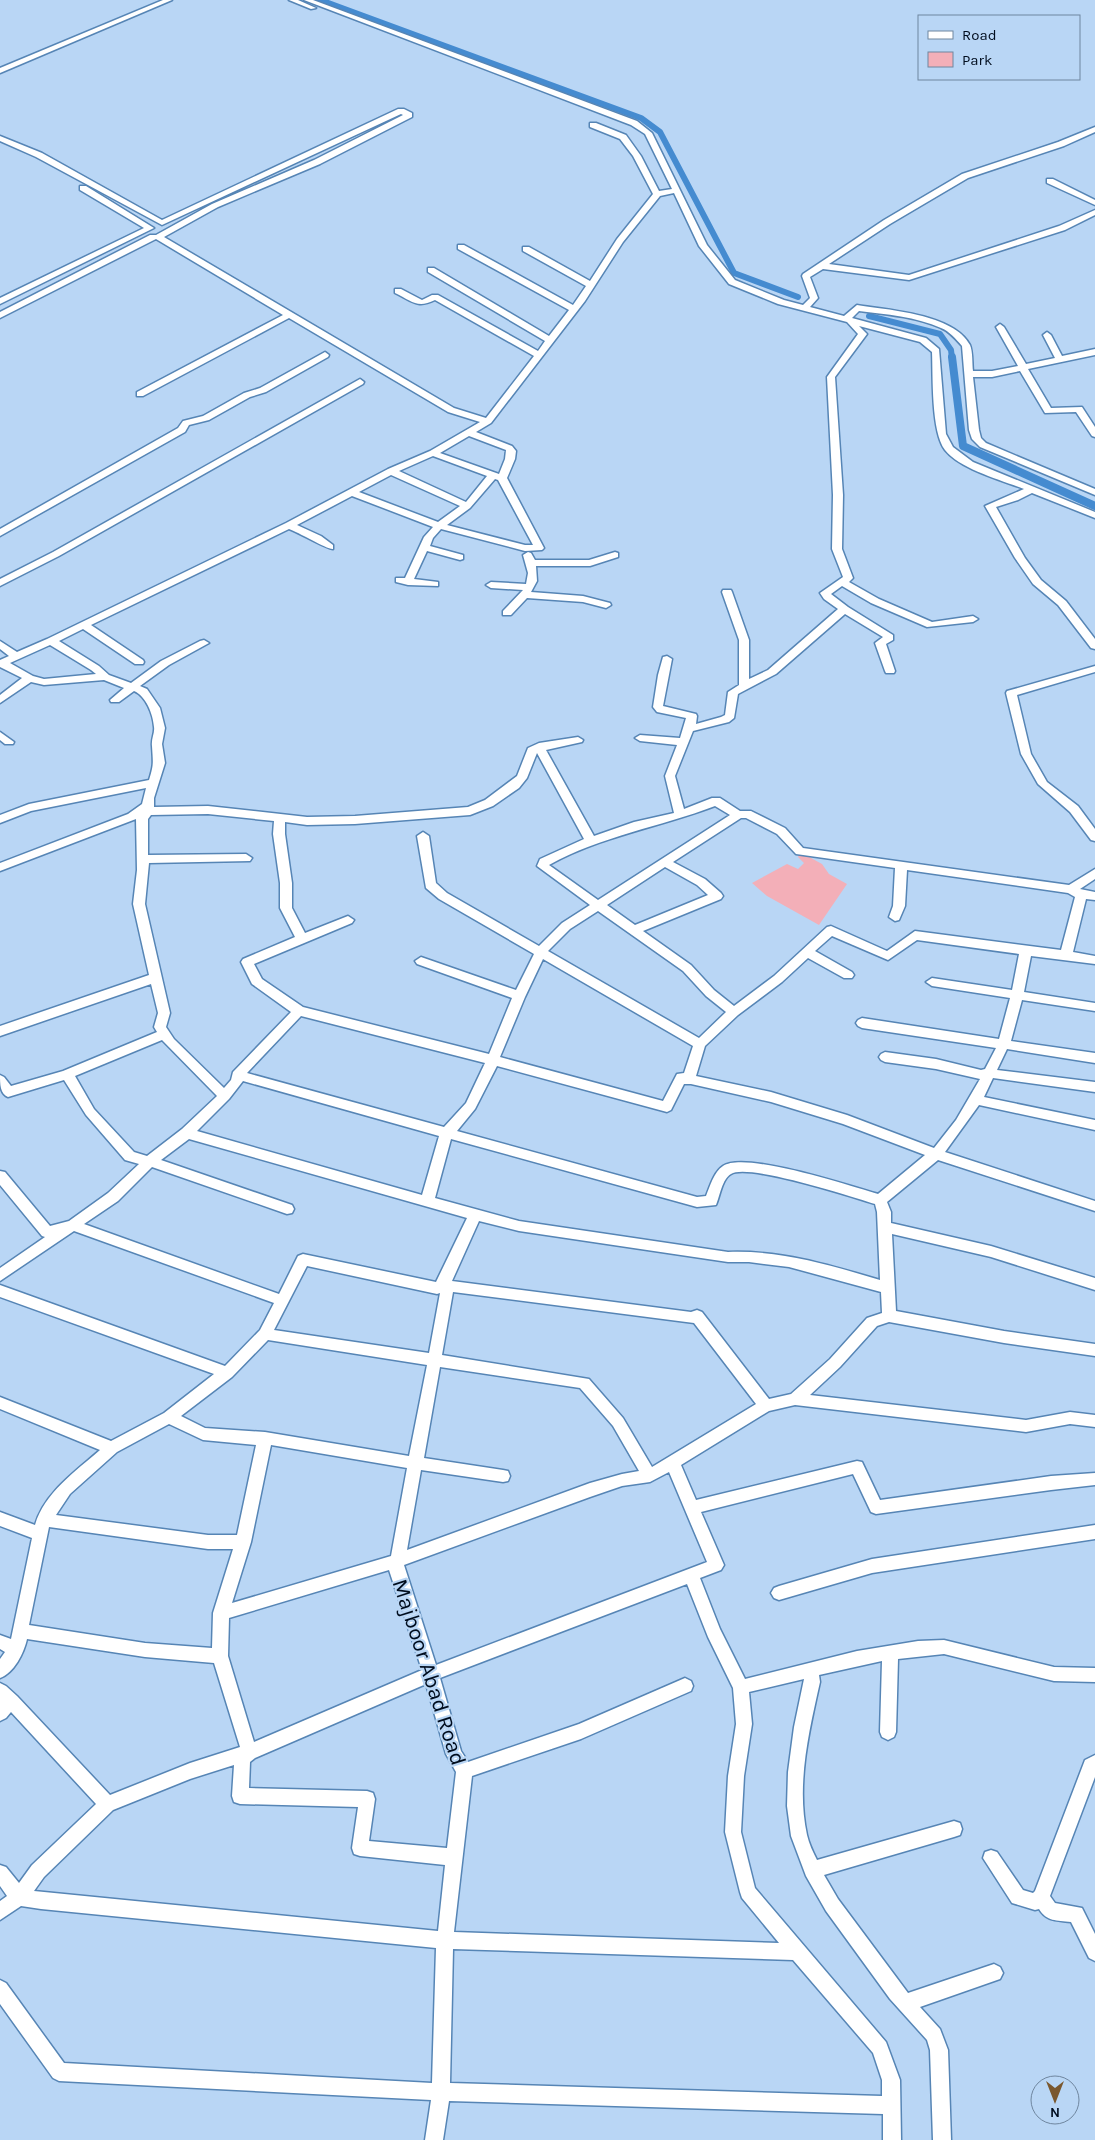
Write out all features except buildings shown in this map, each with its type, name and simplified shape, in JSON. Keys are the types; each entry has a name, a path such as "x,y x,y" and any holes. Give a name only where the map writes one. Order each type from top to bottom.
{"street":[{"path":"0,72 169,0"},
{"path":"292,0 608,116 644,136 649,136"},
{"path":"307,0 634,123 649,136 678,190 703,246 732,282 781,302 923,340 936,351 941,434 949,449 970,464 1095,515"},
{"path":"0,138 39,155 162,223 401,112 409,115 316,162 278,177 158,237 103,261 0,315"},
{"path":"593,125 608,134 624,137 637,156 657,194"},
{"path":"608,134 626,125"},
{"path":"804,308 814,298 806,276 887,222 966,176 1061,144 1095,129"},
{"path":"0,147 58,173 150,228 0,301"},
{"path":"1050,181 1095,203"},
{"path":"1,663 51,641 289,525 391,471 433,453 488,421 574,309 620,242 657,194 678,190"},
{"path":"822,266 909,278 1062,228 1095,212"},
{"path":"158,237 451,410 488,421"},
{"path":"461,247 574,309"},
{"path":"526,249 591,285"},
{"path":"431,270 550,340"},
{"path":"398,291 422,303 434,297 539,354"},
{"path":"848,321 857,308 899,314 945,326 958,336 966,346 974,430 977,439 984,445 1095,492"},
{"path":"140,394 289,314"},
{"path":"848,321 863,334 831,377 838,495 837,549 848,578 825,593 844,609 888,635 889,638 880,643 890,671"},
{"path":"1000,327 1048,410 1079,409 1095,434"},
{"path":"1047,335 1060,360"},
{"path":"970,374 992,374 1095,352"},
{"path":"0,533 182,430 186,423 206,418 247,395 263,390 325,355"},
{"path":"0,583 56,554 360,382"},
{"path":"434,584 404,581 425,548 429,538 439,526 467,506 498,476 510,459 511,451 468,432"},
{"path":"351,492 439,526 525,548 540,548 498,476 433,453"},
{"path":"391,471 467,506"},
{"path":"1031,489 1016,498 990,506 1020,558 1037,582 1062,603 1095,646"},
{"path":"289,525 318,538 330,546"},
{"path":"425,548 460,557"},
{"path":"507,613 527,591 534,574 525,548"},
{"path":"531,563 590,563 615,555"},
{"path":"842,582 874,601 931,625 973,618"},
{"path":"491,585 583,599 606,605"},
{"path":"727,592 744,640 744,685"},
{"path":"690,729 725,720 730,716 734,692 744,685 772,672 833,621 844,609"},
{"path":"84,625 139,662"},
{"path":"51,641 95,668 105,677"},
{"path":"115,700 165,663 204,643"},
{"path":"0,644 19,655"},
{"path":"667,659 658,707 661,710 692,716 690,729 670,776 680,815"},
{"path":"1,663 29,678 44,682 105,677 143,691 155,708 160,728 157,744 160,763 152,783 148,798 148,808 142,819 143,870 139,904 164,1013 160,1027 163,1034 226,1096"},
{"path":"1095,669 1012,693 1026,754 1043,784 1074,809 1095,837"},
{"path":"0,700 29,678"},
{"path":"640,738 683,742"},
{"path":"0,867 132,818 148,808 208,810 307,821 355,820 470,811 489,803 515,786 522,778 532,750 578,740"},
{"path":"539,747 590,841"},
{"path":"0,820 29,808 152,783"},
{"path":"734,1012 710,993 687,968 543,866 544,862 590,841 638,825 680,815 716,801 738,816"},
{"path":"427,1202 446,1134 471,1106 494,1060 519,996 541,951 566,926 738,816 747,814 781,830 800,851 1095,896"},
{"path":"280,819 279,834 286,883 286,908 302,939"},
{"path":"423,836 430,885 443,896 700,1044"},
{"path":"142,859 246,858"},
{"path":"635,930 717,896 702,882 666,863"},
{"path":"894,917 899,906 901,866"},
{"path":"1066,956 1076,892 1095,873"},
{"path":"348,920 247,962 258,985 299,1011 494,1060 667,1107 681,1077 771,1097 847,1120 936,1154 1095,1206"},
{"path":"688,1080 700,1044 734,1012 778,979 831,930 888,956 915,935 1095,960"},
{"path":"880,1200 936,1154 961,1123 976,1100 1004,1044 1018,994 1026,951"},
{"path":"807,952 848,975"},
{"path":"420,961 519,996"},
{"path":"0,1031 155,978"},
{"path":"932,982 1095,1007"},
{"path":"237,1075 258,1058 274,1036 299,1011"},
{"path":"862,1023 1095,1058"},
{"path":"0,1080 8,1092 67,1074 163,1034"},
{"path":"885,1057 936,1064 981,1075 988,1073 1095,1087"},
{"path":"67,1074 90,1112 130,1156 150,1161 287,1210"},
{"path":"0,1275 113,1197 150,1161 187,1133 226,1096 237,1081 237,1075"},
{"path":"237,1075 697,1202 711,1201 724,1172 731,1168 764,1169 880,1200"},
{"path":"976,1100 1095,1124"},
{"path":"187,1133 427,1202 519,1226 718,1256 747,1256 790,1261 888,1288"},
{"path":"0,1176 47,1232 72,1225 283,1301"},
{"path":"880,1200 884,1212 889,1316"},
{"name":"Majboor Abad Road","path":"434,2140 441,2092 445,1940 464,1771 454,1754 431,1674 396,1567 433,1360 447,1294 443,1285 475,1215"},
{"path":"884,1227 973,1246 1060,1271 1095,1284"},
{"path":"0,1671 18,1649 42,1527 65,1488 112,1448 169,1417 227,1373 265,1334 303,1260 437,1288 443,1285 691,1318 697,1316 766,1406"},
{"path":"0,1291 227,1373"},
{"path":"794,1399 835,1363 872,1322 889,1316 1004,1337 1095,1350"},
{"path":"265,1334 584,1383 618,1422 650,1476"},
{"path":"221,1613 397,1562 504,1520 590,1490 622,1480 650,1476 766,1406 794,1399 1026,1426 1070,1418 1095,1421"},
{"path":"0,1403 112,1448"},
{"path":"169,1417 203,1434 259,1440 265,1438 414,1464 503,1476"},
{"path":"248,1752 220,1656 221,1613 243,1542 265,1438"},
{"path":"0,1912 19,1897 38,1871 107,1804 190,1771 248,1752 431,1674 716,1565 672,1461"},
{"path":"692,1508 857,1468 876,1507 1051,1483 1095,1480"},
{"path":"0,1519 42,1527 208,1542 243,1542"},
{"path":"779,1593 872,1566 1095,1532"},
{"path":"691,1575 713,1632 740,1687 744,1724 736,1776 733,1832 748,1892 880,2048 891,2080 892,2140"},
{"path":"21,1631 111,1646 192,1655 220,1656"},
{"path":"0,1642 18,1649"},
{"path":"740,1687 857,1658 918,1648 944,1647 1054,1674 1095,1675"},
{"path":"888,1732 890,1653"},
{"path":"811,1669 812,1682 802,1727 796,1772 795,1806 799,1836 812,1870 832,1905 896,1993 934,2035 939,2050 942,2140"},
{"path":"464,1771 581,1731 686,1686"},
{"path":"4,1702 107,1804"},
{"path":"248,1752 242,1758 240,1796 367,1799 360,1848 453,1857"},
{"path":"991,1858 1018,1897 1035,1902 1041,1897 1092,1766 1095,1763"},
{"path":"812,1870 954,1829"},
{"path":"0,1873 19,1897 231,1920 445,1940 797,1952"},
{"path":"1041,1897 1050,1911 1076,1914 1095,1952"},
{"path":"905,2003 994,1972"},
{"path":"0,1989 59,2072 441,2092 892,2105"}],"green space":[{"path":"800,852 822,864 829,874 847,884 819,925 767,896 752,883 787,864 798,869 804,863 798,857"}],"waterway":[{"path":"320,0 641,118 660,132 734,273 798,297"},
{"path":"869,316 940,334 951,350 952,358"},
{"path":"952,357 963,446 1095,506"}]}
